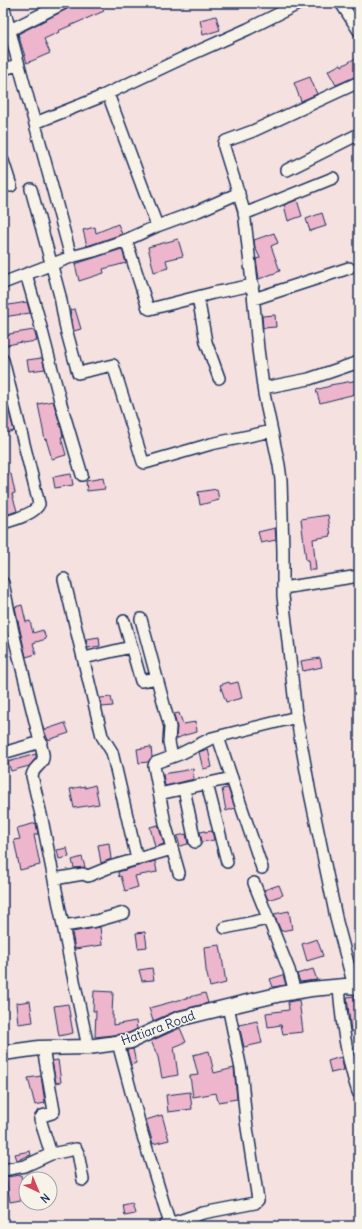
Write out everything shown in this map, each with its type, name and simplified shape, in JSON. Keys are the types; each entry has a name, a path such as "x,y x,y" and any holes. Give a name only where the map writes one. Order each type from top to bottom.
{"street":[{"path":"10,30 64,3"},
{"path":"35,123 108,94 248,29 300,3"},
{"path":"341,3 355,16 359,31"},
{"path":"3,5 71,257"},
{"path":"3,69 19,65"},
{"path":"357,986 337,922 310,793 297,717 282,588 283,551 281,480 263,388 258,349 253,285 244,214 224,143 254,131 359,82"},
{"path":"108,94 157,226"},
{"path":"287,170 359,134"},
{"path":"3,161 11,186"},
{"path":"244,214 333,178"},
{"path":"31,189 52,264 78,373 113,365 144,463 211,444 272,432"},
{"path":"3,282 71,257 126,240 239,193"},
{"path":"126,240 149,308 253,285"},
{"path":"254,299 349,268"},
{"path":"26,274 38,312 60,404 82,475"},
{"path":"198,297 206,342 219,378"},
{"path":"3,360 39,504 37,508 21,517 3,523"},
{"path":"263,388 309,379 359,362"},
{"path":"282,588 359,576"},
{"path":"64,579 102,736 112,752 137,859"},
{"path":"3,583 13,632 44,758 43,762 32,773 32,776 88,1047"},
{"path":"141,619 170,727 169,742 172,757"},
{"path":"124,621 141,681 157,678"},
{"path":"84,658 131,646"},
{"path":"178,873 159,794 154,764 156,761 180,754 218,736 297,717"},
{"path":"218,736 262,868"},
{"path":"3,753 41,742"},
{"path":"159,794 232,778"},
{"path":"207,784 227,862"},
{"path":"184,788 195,842"},
{"path":"54,879 81,874 88,876 110,867 172,849"},
{"path":"254,883 289,970 295,992"},
{"path":"63,926 96,922 124,913"},
{"path":"225,928 268,918"},
{"name":"Hatiara Road","path":"3,1053 43,1048 88,1047 118,1043 135,1039 178,1019 228,1006 295,992 357,986"},
{"path":"339,987 344,1037 351,1071 358,1092"},
{"path":"118,1043 167,1225 211,1211 255,1203 258,1200 246,1121 241,1069 228,1006"},
{"path":"43,1048 54,1111 41,1117 40,1119 51,1154"},
{"path":"3,1170 25,1166 51,1154 74,1149 77,1150 83,1180"}],"building":[{"path":"71,3 100,3 104,11 58,31 59,32 44,39 50,53 27,63 18,34 67,9"},
{"path":"216,16 220,30 203,35 200,20"},
{"path":"359,56 359,75 336,85 328,71 341,64 342,66"},
{"path":"310,77 317,94 301,101 294,83"},
{"path":"297,200 302,216 288,221 284,205"},
{"path":"322,213 326,226 310,231 306,219"},
{"path":"118,224 122,234 87,246 83,230 95,227 96,233"},
{"path":"274,233 278,243 271,246 280,271 259,279 256,259 260,258 255,247 254,240"},
{"path":"178,239 183,256 166,260 168,268 154,272 148,247"},
{"path":"122,249 126,263 103,269 104,273 79,281 75,264"},
{"path":"27,302 30,313 3,317 3,306"},
{"path":"75,309 81,329 74,331 70,310"},
{"path":"275,315 276,327 263,328 262,316"},
{"path":"34,330 37,341 3,346 3,336"},
{"path":"42,358 45,369 29,371 27,360"},
{"path":"359,380 359,393 320,403 316,390 330,385"},
{"path":"3,389 14,431 5,433 3,424"},
{"path":"53,401 62,431 63,437 61,437 66,455 52,459 46,439 45,440 38,404"},
{"path":"3,470 6,470 7,475 11,474 15,493 12,494 17,511 3,516"},
{"path":"71,474 73,485 55,488 53,477"},
{"path":"103,478 105,489 87,491 86,481"},
{"path":"217,489 219,500 200,505 198,492"},
{"path":"328,515 331,536 313,539 316,570 309,570 308,560 306,560 301,519"},
{"path":"275,528 276,540 261,543 258,532"},
{"path":"22,605 26,622 30,621 33,633 43,630 46,639 33,643 36,654 26,657 15,607"},
{"path":"99,637 100,646 88,648 86,639"},
{"path":"320,658 322,667 303,671 301,661"},
{"path":"229,682 230,684 238,682 242,698 226,702 220,685"},
{"path":"111,697 113,706 102,707 100,698"},
{"path":"179,713 183,724 196,722 197,732 176,739 177,727 174,714"},
{"path":"65,723 69,733 48,740 44,730"},
{"path":"151,747 152,757 148,762 139,763 137,749"},
{"path":"208,749 212,767 203,769 199,752"},
{"path":"36,754 36,758 29,766 11,771 8,762"},
{"path":"193,769 194,779 165,786 163,774"},
{"path":"95,785 99,804 74,808 70,789 85,786 85,788"},
{"path":"228,788 235,808 226,811 222,789"},
{"path":"36,823 38,834 34,835 40,865 20,870 14,840 20,839 17,828"},
{"path":"158,825 164,844 155,847 150,827"},
{"path":"212,831 214,840 202,842 200,832"},
{"path":"186,834 188,844 180,846 177,836"},
{"path":"109,843 111,859 101,863 98,845"},
{"path":"67,848 69,857 59,859 57,850"},
{"path":"82,857 85,867 74,868 72,860"},
{"path":"155,861 157,872 135,876 138,887 125,891 121,876 119,877 118,872"},
{"path":"279,885 283,895 268,900 264,890"},
{"path":"289,911 292,929 281,931 274,914"},
{"path":"100,927 102,945 75,949 72,932"},
{"path":"145,932 147,947 138,948 136,933"},
{"path":"317,939 323,956 307,961 302,944"},
{"path":"220,945 226,983 210,987 206,970 204,947"},
{"path":"152,968 154,980 142,981 139,970"},
{"path":"313,969 317,980 300,982 297,974"},
{"path":"283,975 286,985 273,987 270,979"},
{"path":"94,991 113,992 113,1025 136,1021 137,1029 129,1033 95,1037 96,1011 93,1011"},
{"path":"205,993 208,1003 176,1011 153,1021 149,1008"},
{"path":"354,996 356,1018 359,1017 359,1030 351,1032 347,997"},
{"path":"299,1000 303,1032 283,1034 281,1025 268,1027 266,1013 289,1010 288,1002"},
{"path":"30,1001 33,1022 18,1024 16,1003"},
{"path":"68,1004 73,1033 59,1036 54,1006"},
{"path":"257,1021 262,1043 244,1047 239,1025"},
{"path":"180,1028 186,1042 174,1047 178,1075 162,1078 158,1057 151,1041"},
{"path":"133,1049 136,1063 131,1065 127,1050"},
{"path":"209,1051 214,1073 234,1068 237,1099 218,1102 216,1093 193,1097 190,1076 198,1075 193,1055"},
{"path":"341,1057 344,1070 331,1073 328,1061"},
{"path":"58,1060 61,1082 56,1083 52,1061"},
{"path":"41,1076 45,1103 35,1105 28,1078"},
{"path":"190,1092 192,1109 168,1112 166,1095"},
{"path":"162,1115 169,1140 153,1144 146,1120"},
{"path":"30,1151 31,1155 17,1160 15,1154"},
{"path":"18,1175 18,1201 10,1202 6,1177"},
{"path":"132,1203 135,1214 125,1216 123,1205"}]}
